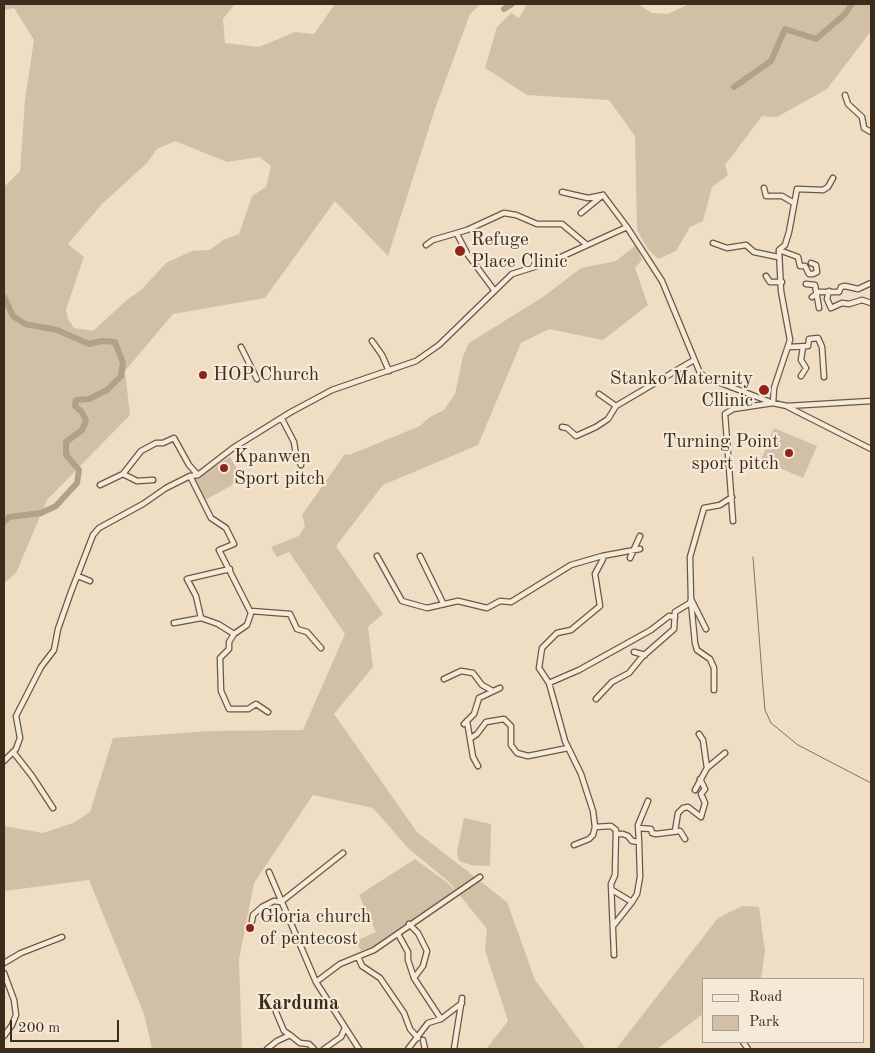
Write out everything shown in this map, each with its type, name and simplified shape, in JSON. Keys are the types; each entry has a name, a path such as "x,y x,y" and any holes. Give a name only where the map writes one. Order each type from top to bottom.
{"street":[{"path":"845,95 848,104 862,117 864,128 871,132"},
{"path":"773,403 774,388 789,346 789,328 781,291 779,250 785,245 797,189 823,190 828,187 832,178"},
{"path":"764,188 766,196 782,196 794,203"},
{"path":"562,192 588,198 603,195"},
{"path":"581,213 603,195"},
{"path":"603,195 627,227 662,281 694,360 704,377 773,403 787,406 871,401"},
{"path":"426,245 433,240 457,234 504,213 516,215 537,224 562,224 587,245"},
{"path":"4,761 14,753 20,738 16,716 41,667 54,650 58,629 92,535 99,528 190,476 198,475 234,448 332,390 416,362 439,345 512,274 550,262 627,227"},
{"path":"457,234 468,255 494,290"},
{"path":"713,243 729,248 746,245 754,252 778,256"},
{"path":"779,250 798,257 800,266 805,266 810,274 813,274 816,272 816,265 811,263"},
{"path":"766,276 770,282 782,282"},
{"path":"812,297 818,293 838,292 841,287 845,286 858,290 871,283"},
{"path":"806,284 815,285 818,293 819,308"},
{"path":"829,291 827,299 831,308 842,303 848,304 862,300 871,302"},
{"path":"789,346 810,345 809,339 818,338 822,348 824,378"},
{"path":"372,341 382,355 389,371"},
{"path":"801,376 806,368 801,360 803,346"},
{"path":"241,347 257,379"},
{"path":"562,427 576,436 602,424 608,419 616,406 694,360"},
{"path":"599,394 616,406"},
{"path":"733,521 725,414 733,408 773,403"},
{"path":"787,406 871,450"},
{"path":"282,419 294,442 300,465"},
{"path":"100,485 123,474 142,451 156,443 162,444 174,438 188,465 198,475"},
{"path":"123,474 137,481 141,479 146,482 153,480"},
{"path":"190,476 211,518 226,528 234,544 219,550 251,611 247,625 234,634 229,642 229,649 220,658 221,691 229,709 248,709 256,704 268,712"},
{"path":"714,690 714,668 710,659 697,650 695,643 690,557 704,508 720,504 732,497"},
{"path":"630,558 640,536"},
{"path":"377,556 402,601 427,608 458,601 487,608 500,601 511,602 570,565 602,556 640,549"},
{"path":"420,556 443,603"},
{"path":"574,845 589,839 596,827 591,802 568,748 549,683 539,668 539,657 542,648 557,634 571,630 600,606 594,574 603,560 602,556"},
{"path":"201,618 196,596 188,579 230,569"},
{"path":"78,576 90,581"},
{"path":"596,699 612,682 629,673 645,655 674,629 675,612 690,603 691,599"},
{"path":"691,599 706,629"},
{"path":"251,611 290,614 297,629 307,632 320,648"},
{"path":"549,683 579,670 661,624 669,616 675,617"},
{"path":"174,623 201,618 218,624 234,634"},
{"path":"657,632 661,624"},
{"path":"634,652 645,655"},
{"path":"444,679 461,671 473,673 482,685 493,691"},
{"path":"478,766 473,757 471,738 465,722 474,714 479,698 500,688"},
{"path":"471,738 477,734 486,722 504,719 511,726 511,745 516,753 528,756 568,748"},
{"path":"699,734 703,740 707,768"},
{"path":"14,753 53,808"},
{"path":"695,790 707,768 725,753"},
{"path":"675,831 678,813 683,808 688,807 701,817 705,799 701,794 705,789 700,779"},
{"path":"613,926 637,894 640,877 638,828 648,801"},
{"path":"596,827 611,826 616,830 617,834 612,890 614,955"},
{"path":"638,828 651,829 654,834 682,832 685,839"},
{"path":"617,834 623,834 632,841 639,842"},
{"path":"252,921 253,916 262,907 274,901 281,902 343,853"},
{"path":"269,872 316,982 358,1049"},
{"path":"316,982 340,964 374,950 409,924 448,901 460,889 480,877"},
{"path":"612,890 632,902"},
{"path":"409,924 418,933 427,951 423,966 414,978"},
{"path":"398,934 408,952 408,960 414,978 441,1018"},
{"path":"4,963 21,953 62,937"},
{"path":"358,957 362,966 380,978 404,1012 410,1029 418,1038"},
{"path":"4,973 14,1000 16,1015 4,1036"},
{"path":"408,1049 428,1023 441,1018 462,1001 454,1049"},
{"path":"276,1012 284,1031 300,1043 309,1044 314,1049"},
{"path":"324,1049 341,1037 345,1028"},
{"path":"267,1049 277,1041 290,1035"},
{"path":"423,1040 425,1049"}],"green space":[{"path":"4,4 235,4 223,19 225,43 259,47 295,32 314,34 335,4 481,4 470,14 435,109 388,256 335,201 265,298 173,314 125,371 130,415 47,500 16,573 4,583 4,187 20,171 25,100 34,40 14,8 4,10","holes":["175,141 227,162 260,157 271,166 266,187 252,196 239,234 223,240 210,250 192,251 166,263 141,290 93,331 74,328 68,319 66,309 84,257 68,244 102,204 147,163 157,149"]},
{"path":"527,4 638,4 652,13 668,14 689,4 871,4 871,31 827,89 777,117 762,116 725,165 728,175 712,187 703,221 690,227 676,251 658,259 647,248 637,230 635,136 609,100 527,95 485,68 497,27 511,13 519,18"},
{"path":"636,245 642,260 635,268 648,305 603,340 549,329 521,343 478,445 383,485 336,546 383,614 368,627 373,667 334,714 417,832 507,902 535,980 586,1049 486,1049 508,1021 485,950 487,929 449,882 408,848 373,808 313,795 254,883 239,959 242,1049 152,1049 144,1014 89,880 4,891 4,826 43,833 73,823 90,812 113,738 210,731 303,730 345,634 289,552 277,557 271,547 299,536 305,526 302,515 345,454 349,455 420,426 430,417 444,410 455,394 463,356 469,343 543,297 581,268 616,261"},
{"name":"Turning Point sport pitch","path":"774,428 817,446 803,478 761,460"},
{"name":"Kpanwen Sport pitch","path":"230,457 243,479 205,500 195,479"},
{"path":"464,818 491,824 490,866 471,865 459,861 457,851"},
{"path":"415,859 449,884 456,892 384,942 361,951 356,941 376,932 359,895"},
{"path":"742,906 759,907 765,951 761,978 702,978 702,1015 657,1049 616,1049 718,918"}],"waterway":[{"path":"504,9 512,4"},
{"path":"734,87 771,61 785,29 816,39 844,15 852,4"},
{"path":"4,297 13,316 25,324 57,330 89,344 102,341 115,342 123,363 121,376 107,390 89,399 76,400 75,406 82,412 86,421 82,430 66,442 66,455 79,470 77,483 56,506 41,513 9,517 4,522"},
{"path":"753,557 765,710 771,723 798,745 871,783"}],"place":[{"name":"Refuge Place Clinic","path":"460,251"},
{"name":"HOP Church","path":"203,375"},
{"name":"Stanko Maternity Cllinic","path":"764,390"},
{"name":"Turning Point sport pitch","path":"789,453"},
{"name":"Kpanwen Sport pitch","path":"224,468"},
{"name":"Gloria church of pentecost","path":"250,928"}],"district":[{"name":"Karduma","path":"298,1004"}]}
